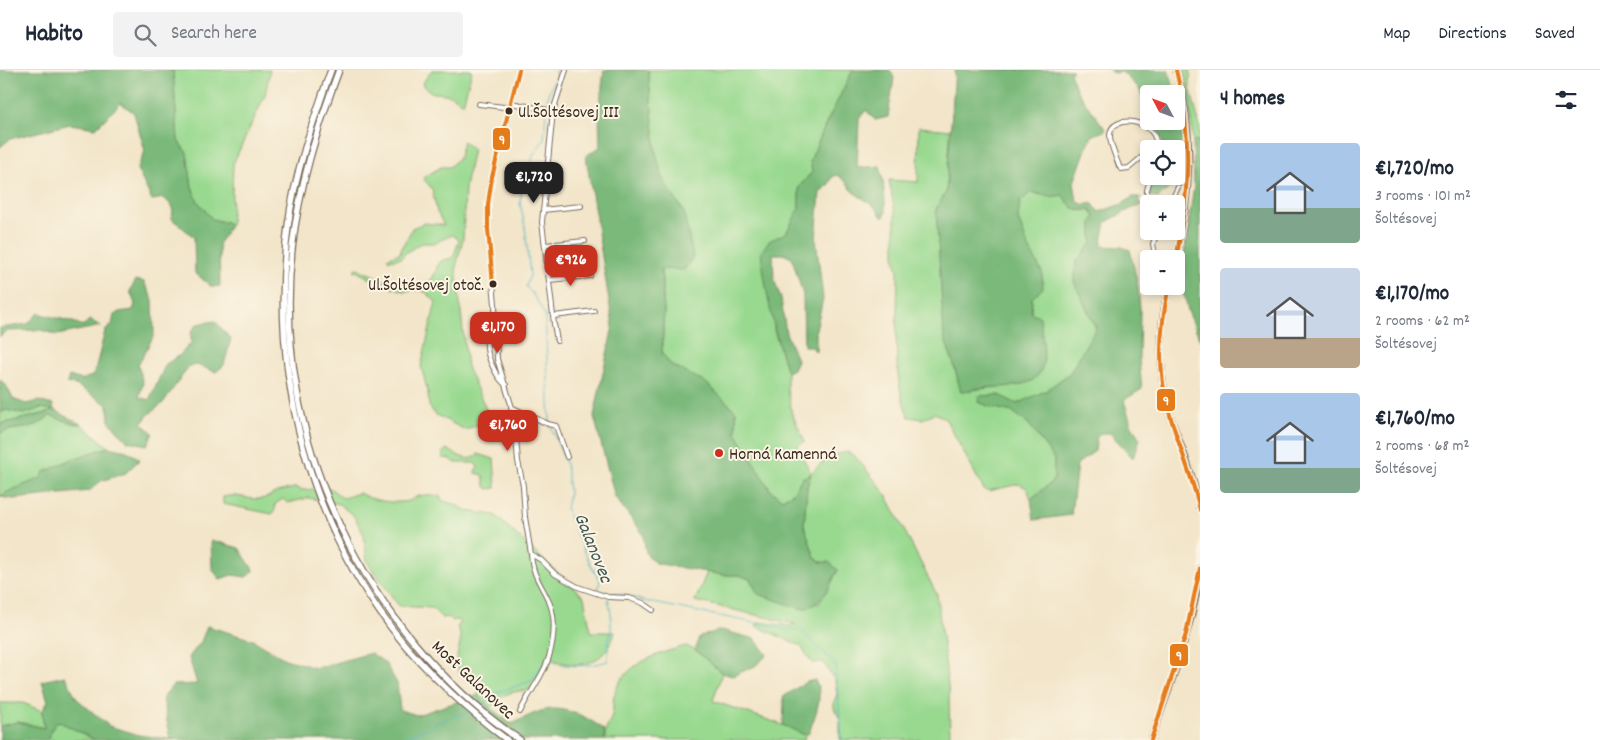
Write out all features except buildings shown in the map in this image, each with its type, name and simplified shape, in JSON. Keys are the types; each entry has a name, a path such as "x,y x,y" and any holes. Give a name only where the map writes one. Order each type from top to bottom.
{"highway":[{"name":"Most Galanovec","path":"331,70 310,130 296,179 283,273 283,322 288,372 300,436 312,476 335,533 370,595 404,643 439,682 462,704 507,740"},
{"name":"Most Galanovec","path":"339,70 316,132 304,180 295,226 290,274 290,323 297,391 308,436 320,476 343,533 380,599 409,638 443,676 467,698 520,740"}],"main road":[{"path":"1176,70 1185,104 1189,163 1178,250"},
{"path":"1178,78 1180,70"},
{"path":"1167,295 1161,326 1162,366 1166,399 1200,510"},
{"path":"1151,740 1181,650 1198,586 1200,568"}],"street":[{"path":"519,70 492,177 488,204 488,229 495,304 497,359 514,414 532,570 551,606 554,625 553,637 543,674 525,700 520,712"},
{"path":"557,341 542,222 553,111 566,70"},
{"path":"479,104 504,107 511,103 553,111"},
{"path":"1140,159 1129,168 1121,169 1110,136 1115,125 1131,121 1141,123 1156,137 1157,140"},
{"path":"1174,195 1178,188"},
{"path":"543,210 581,206"},
{"path":"545,245 585,241"},
{"path":"549,280 590,276"},
{"path":"554,316 594,311"},
{"path":"488,326 486,349 497,375 506,386"},
{"path":"511,407 556,426 567,457"},
{"path":"531,554 542,560 555,574 578,587 608,597 629,598 643,603 653,610"}],"green space":[{"path":"0,70 173,70 178,141 187,153 192,187 198,202 212,219 231,224 219,243 220,286 212,287 195,273 194,237 172,219 173,207 164,198 152,200 137,169 145,151 134,113 121,103 96,128 70,124 10,139 0,147"},
{"path":"173,70 270,70 265,95 233,164 231,224 212,219 198,202 192,187 187,153 178,141"},
{"path":"432,70 472,70 463,104 449,95 432,92 422,84"},
{"path":"604,70 648,70 656,153 663,180 684,212 693,257 684,270 661,269 664,310 662,353 671,365 705,382 736,411 736,433 771,491 782,499 793,493 802,478 811,474 807,487 804,525 815,558 821,562 829,562 838,570 824,595 816,604 809,607 802,609 758,594 750,579 739,575 723,575 655,563 646,553 643,534 615,497 594,416 613,326 586,156 600,147 599,113"},
{"path":"648,70 853,70 825,126 813,171 799,187 799,209 786,234 769,241 774,330 787,372 787,388 792,414 805,441 797,446 811,473 823,462 836,455 848,452 855,456 886,494 937,595 949,694 950,740 840,740 840,719 834,708 837,694 835,681 823,662 812,663 801,646 756,626 759,622 791,626 795,624 695,601 707,572 739,575 819,604 838,570 815,558 804,525 807,487 811,474 802,478 793,493 782,499 771,491 736,433 736,411 705,382 671,365 662,353 664,310 661,269 684,212 662,180 656,153"},
{"path":"853,70 890,70 894,78 888,117 875,120 866,110 859,119 857,168 880,166 886,213 883,218 873,205 853,192 838,175 832,177 829,184 820,192 816,239 823,299 816,329 816,352 811,346 804,346 803,295 792,258 783,254 773,254 774,279 781,299 786,333 797,360 793,369 787,372 771,313 761,252 769,241 786,233 799,209 799,187 812,172 810,161"},
{"path":"955,70 1073,70 1070,73 1077,91 1106,130 1092,136 1086,149 1074,182 1077,201 1084,205 1092,203 1099,212 1122,204 1133,197 1140,197 1138,202 1140,203 1140,206 1106,222 1101,246 1122,247 1130,250 1138,286 1140,308 1139,360 1142,389 1124,400 1131,424 1140,439 1133,458 1110,433 1102,433 1097,436 1095,451 1077,464 1071,515 1034,520 1031,499 1054,480 1054,459 1029,424 1013,412 978,402 979,396 999,395 1017,404 1047,390 1070,373 1096,328 1074,282 1076,262 1092,243 1092,223 1095,216 1090,209 1080,210 1073,208 1062,195 1053,197 1031,192 1020,202 1018,219 1028,246 1042,272 1043,288 1032,298 1031,312 1040,317 1044,351 1042,368 1030,382 1021,385 980,388 961,392 944,337 936,209 946,192"},
{"path":"1109,70 1168,70 1173,85 1140,85 1140,91 1122,72 1113,73"},
{"path":"1184,70 1190,70 1190,88 1200,127 1200,142 1195,140 1193,142 1189,95"},
{"path":"919,127 951,130 946,192 936,209 954,365 961,392 1032,381 1040,318 1031,312 1032,298 1042,272 1024,239 1018,220 1018,211 1022,200 1030,192 1041,195 1063,195 1076,210 1090,209 1095,217 1092,223 1092,243 1077,262 1074,282 1096,328 1070,373 1047,390 1017,404 999,395 979,396 978,402 1013,412 1029,424 1054,459 1054,480 1031,499 1027,488 1019,484 989,491 984,490 945,418 934,413 923,419 909,417 903,401 899,384 896,346 898,271 895,259 895,213 889,180 918,182"},
{"path":"1157,130 1182,130 1182,140 1162,140"},
{"path":"1195,140 1200,142 1200,339 1183,295 1185,295 1185,250 1194,186 1193,142"},
{"path":"463,141 473,149 465,187 463,239 456,267 467,367 491,420 465,430 435,414 429,406 428,393 421,366 436,302 425,292 417,290 403,291 379,283 354,270 357,268 396,284 418,286 427,284 443,260 453,258 459,240 453,235 436,243 421,243 401,258 389,260 387,258 400,253 412,228 424,223 444,225 437,212 432,189 423,178 441,167 449,167 459,158"},
{"path":"1151,185 1173,185 1161,195 1150,195"},
{"path":"136,280 144,282 153,300 154,335 138,365 143,383 139,397 149,400 166,364 180,355 191,343 191,333 197,324 215,321 231,339 224,365 216,372 197,365 189,366 163,403 148,415 142,423 153,433 147,445 127,441 109,421 108,405 76,385 67,383 69,376 82,380 94,375 105,331 112,325 114,315 119,312 133,310 135,304 130,291"},
{"path":"38,313 83,326 89,320 101,326 57,335 41,330 6,331 0,337 0,328 28,324"},
{"path":"0,380 6,385 13,399 26,404 38,401 53,405 54,410 81,424 49,416 36,425 9,430 0,434 0,424 53,410 41,408 24,414 6,410 0,413"},
{"path":"41,408 54,410 0,424 0,413 6,410 24,414"},
{"path":"49,416 81,424 109,447 72,459 41,478 0,496 0,434 9,430 36,425"},
{"path":"109,447 127,451 140,459 126,473 101,481 89,491 13,499 0,497 7,492 41,478 44,472 72,459"},
{"path":"447,449 467,458 478,454 494,459 496,488 488,489 485,486 483,475 475,471 478,467 475,463 456,463 450,459 443,458 443,452"},
{"path":"296,487 301,490 330,488 343,498 359,493 370,498 390,502 409,501 422,495 440,496 443,501 455,504 467,511 495,515 584,597 591,632 615,632 611,643 599,658 591,662 573,664 551,659 527,691 506,695 490,708 478,695 480,684 466,679 459,673 457,655 461,640 457,627 460,623 458,620 452,621 448,617 442,618 432,608 399,606 367,562 364,535 354,516 339,504 308,498 288,503 283,499 275,504 275,510 272,514 223,504 223,497 227,496 260,499"},
{"path":"211,540 239,548 254,571 246,577 232,575 220,579 212,569"},
{"path":"207,626 253,640 285,659 316,668 371,653 385,663 397,683 400,710 417,715 478,695 490,708 512,724 535,713 556,709 565,710 590,720 604,730 605,740 95,740 58,721 51,730 49,740 0,740 0,726 18,722 44,728 42,711 48,701 42,681 65,676 77,699 109,726 139,735 170,739 163,697 173,685 197,684 189,657 201,642"},
{"path":"721,630 755,639 767,655 755,666 732,676 722,673 695,650 699,637"},
{"path":"686,646 695,650 722,673 713,701 783,725 805,735 804,740 605,740 606,730 613,713 614,696 624,676 653,656"},
{"path":"815,680 819,693 818,706 809,733 805,735 783,725 783,697 806,682"},
{"path":"0,703 23,703 42,711 44,728 18,722 0,726"},
{"path":"58,721 95,740 49,740 51,730"}],"waterway":[{"name":"Galanovec","path":"547,107 548,94 556,77 555,70"},
{"name":"Galanovec","path":"546,111 544,140 533,155 531,166 525,169 520,203 525,227 530,275 526,287 535,297 545,315 550,423"},
{"name":"Galanovec","path":"551,427 566,464 569,493 566,509 591,566 600,580 598,592"},
{"path":"598,591 626,595 644,601 790,630 800,629 835,664 842,740"},
{"name":"Galanovec","path":"549,661 578,666 608,661 608,641 611,633 611,613 608,598"},
{"name":"Galanovec","path":"483,706 486,705 487,696 531,681 546,660"},
{"name":"Galanovec","path":"397,740 428,728 440,721 470,712"}],"transit line":[{"name":"9","path":"493,284 488,229 488,204 492,177 519,70"},
{"name":"9","path":"1176,70 1185,118 1187,141 1184,211 1178,250"},
{"name":"9","path":"1168,295 1161,347 1162,378 1168,408 1200,510"},
{"name":"9","path":"1151,740 1186,634 1200,568"}],"place":[{"name":"Ul.Šoltésovej III","path":"509,111"},
{"name":"Ul.Šoltésovej otoč.","path":"493,284"},
{"name":"Horná Kamenná","path":"719,453"}]}
